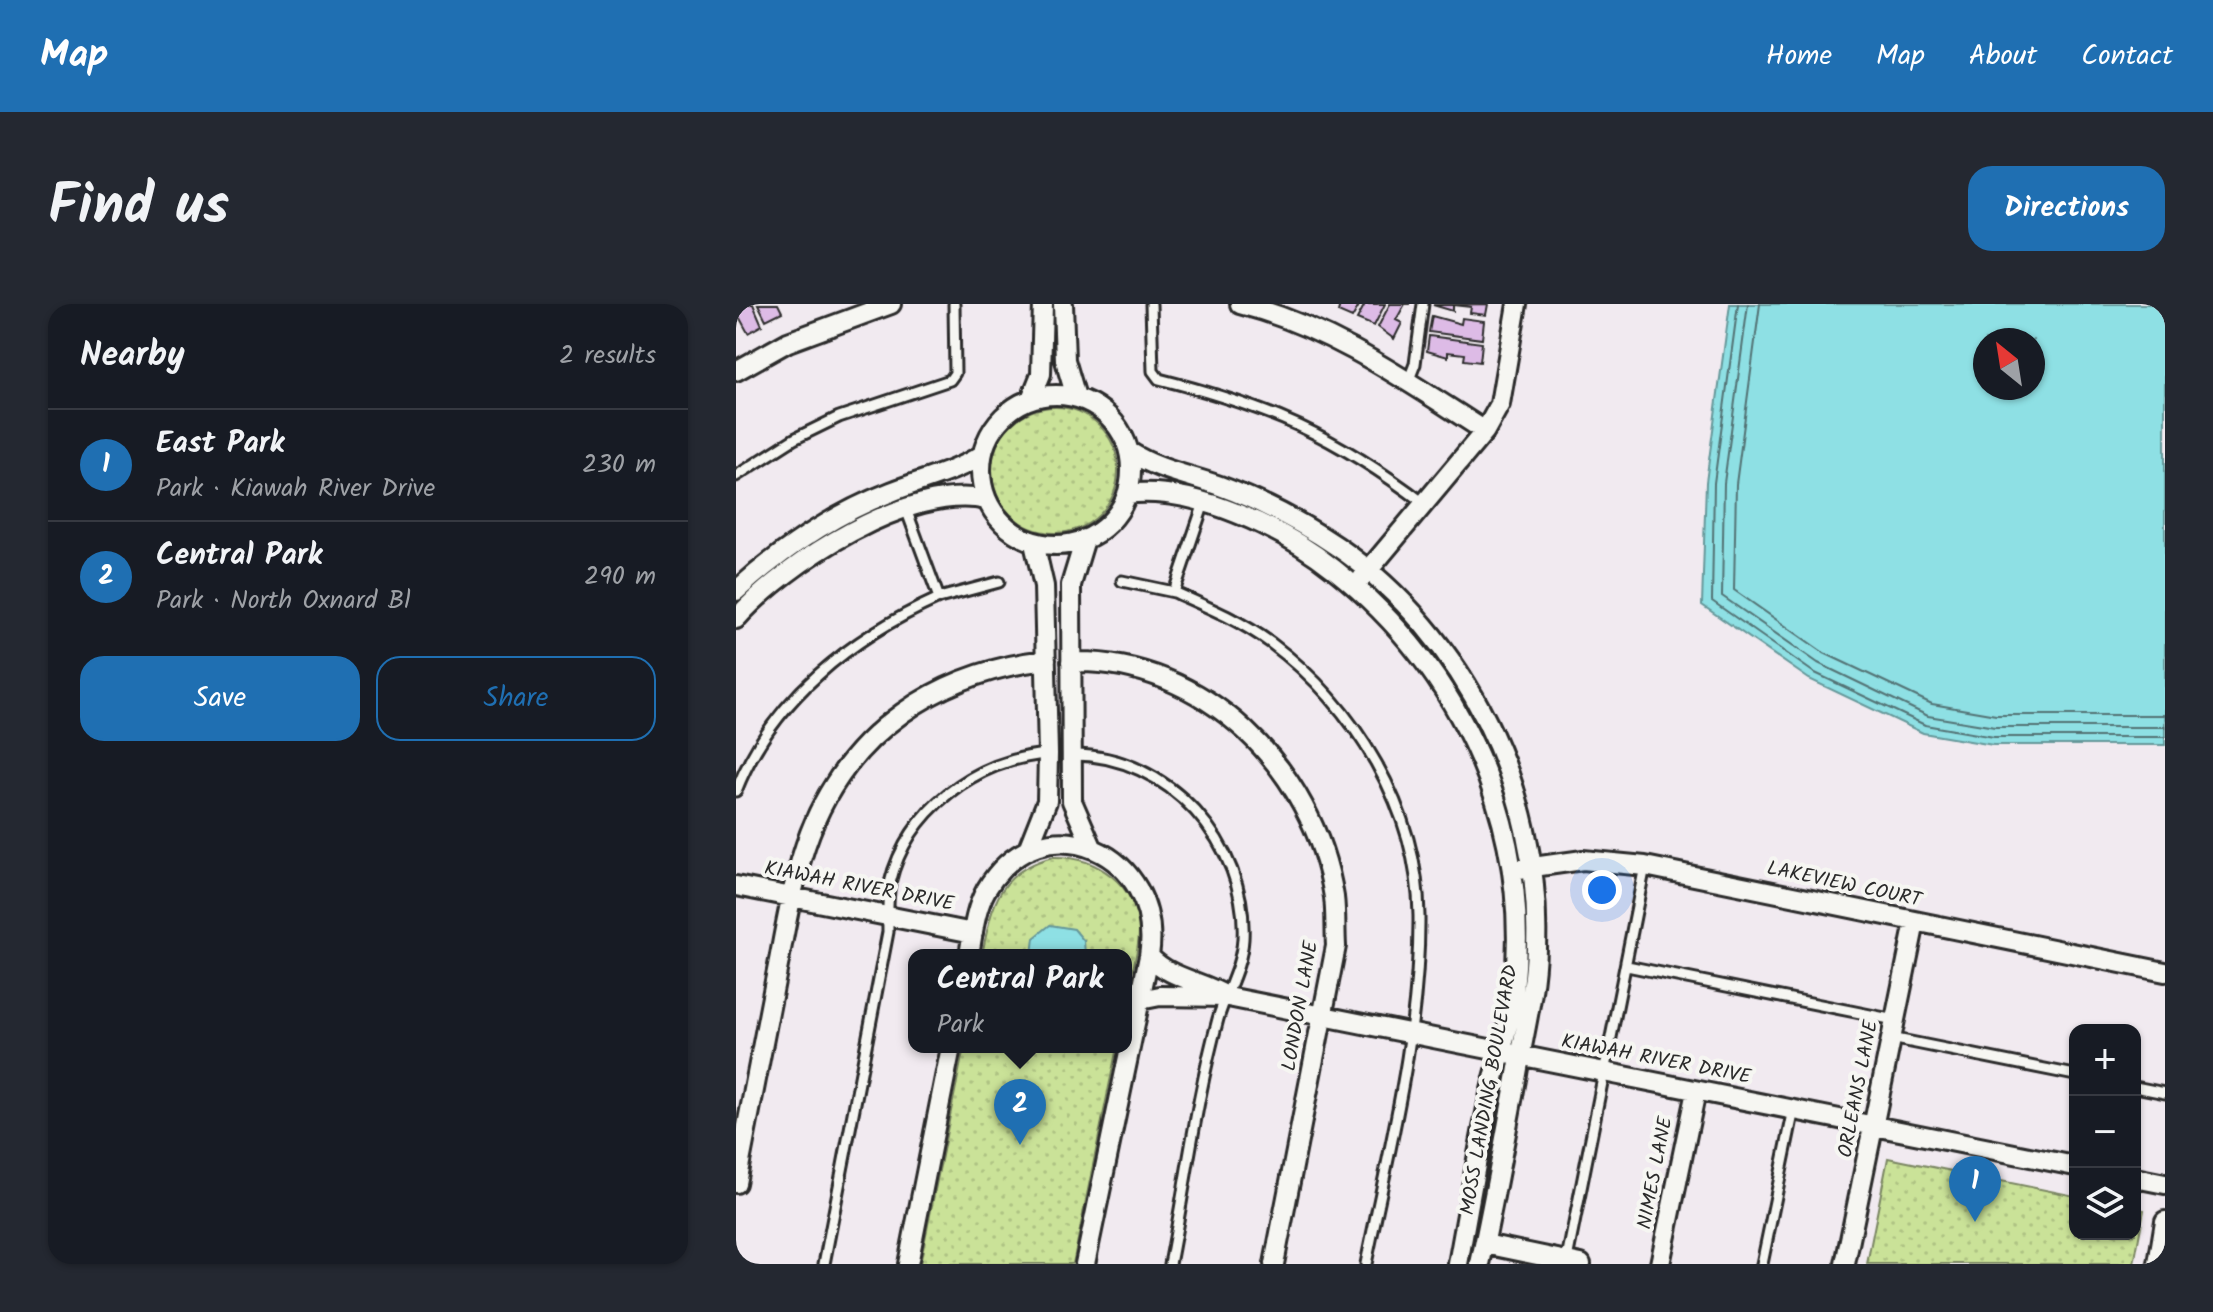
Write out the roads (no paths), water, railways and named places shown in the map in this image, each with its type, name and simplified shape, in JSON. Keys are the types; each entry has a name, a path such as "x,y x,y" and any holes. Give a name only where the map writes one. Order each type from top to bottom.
{"street":[{"path":"736,371 788,342 891,304"},
{"path":"1031,399 1042,364 1043,304"},
{"path":"1063,304 1065,360 1076,397"},
{"path":"1240,304 1290,319 1350,346 1485,431"},
{"path":"1355,586 1485,431 1500,404 1517,304"},
{"path":"1047,395 1076,397 1111,417 1130,452 1132,473 1127,494 1111,521 1085,539 1066,544 1034,543 998,519 982,486 982,455 991,431 1008,411 1047,395"},
{"name":"MOSS LANDING BOULEVARD","path":"1130,452 1155,467 1219,486 1270,507 1337,546 1368,570 1427,629 1476,699 1512,780 1531,867 1537,947 1480,1264"},
{"path":"739,602 797,542 834,519 889,492 961,468 982,455"},
{"name":"MOSS LANDING BOULEVARD","path":"1127,494 1167,493 1204,503 1285,536 1355,586 1432,671 1457,711 1490,779 1507,831 1512,870 1514,990 1458,1264"},
{"path":"739,602 821,550 906,509 945,497 987,500"},
{"path":"1085,539 1071,585 1073,808 1092,847"},
{"path":"1028,849 1047,801 1048,754 1044,586 1034,543"},
{"path":"736,1183 792,897 810,834 832,787 869,741 896,716 957,681 987,670 1046,660"},
{"name":"LONDON LANE","path":"1071,662 1124,666 1174,682 1225,712 1278,764 1319,840 1334,897 1336,946 1274,1264"},
{"path":"970,949 987,889 999,872 1028,849 1057,843 1092,847 1125,868 1138,886 1149,920 1149,956 1132,1038"},
{"name":"LAKEVIEW COURT","path":"1512,870 1583,860 1645,866 2165,972"},
{"name":"KIAWAH RIVER DRIVE","path":"736,886 973,933"},
{"name":"ORLEANS LANE","path":"1845,1264 1915,922"},
{"name":"KIAWAH RIVER DRIVE","path":"1149,956 1168,973 1210,986 1228,997"},
{"name":"KIAWAH RIVER DRIVE","path":"1140,1000 1160,996 1228,997 2069,1165"},
{"path":"908,1264 950,1053"},
{"path":"1085,1264 1129,1053"},
{"name":"NIMES LANE","path":"1660,1264 1696,1091"},
{"path":"2141,1179 2165,1184"},
{"path":"2158,1264 2165,1221"},
{"path":"1485,1244 1572,1263"}],"lane":[{"path":"736,476 794,439 839,417 950,380 955,373 954,304"},
{"path":"1151,304 1153,371 1159,379 1236,398 1292,420 1381,470 1425,504"},
{"path":"1408,382 1415,364 1423,304"},
{"path":"1174,592 1204,503"},
{"path":"906,509 939,598"},
{"path":"1122,581 1174,592 1227,615 1303,669 1358,732 1384,778 1403,826 1419,913 1410,1035 1366,1264"},
{"path":"736,791 758,749 789,705 823,668 859,639 939,598 999,582"},
{"path":"824,1264 888,932 891,880 901,854 932,809 972,777 1001,763 1048,754"},
{"path":"1072,755 1095,754 1120,761 1159,779 1211,828 1226,856 1241,906 1243,939 1237,975 1219,1017 1170,1264"},
{"path":"1572,1263 1645,866"},
{"path":"1627,966 2069,1073"},
{"path":"2141,1088 2165,1093"},
{"path":"1762,1264 1794,1109"}],"water":[{"path":"1730,304 2165,304 2165,745 1993,745 1923,733 1809,679 1702,605 1706,482"},
{"path":"1050,925 1074,929 1084,941 1085,949 1033,949 1034,938"}],"place":[{"name":"Central Park","path":"1020,1145"},
{"name":"East Park","path":"1975,1222"}]}
